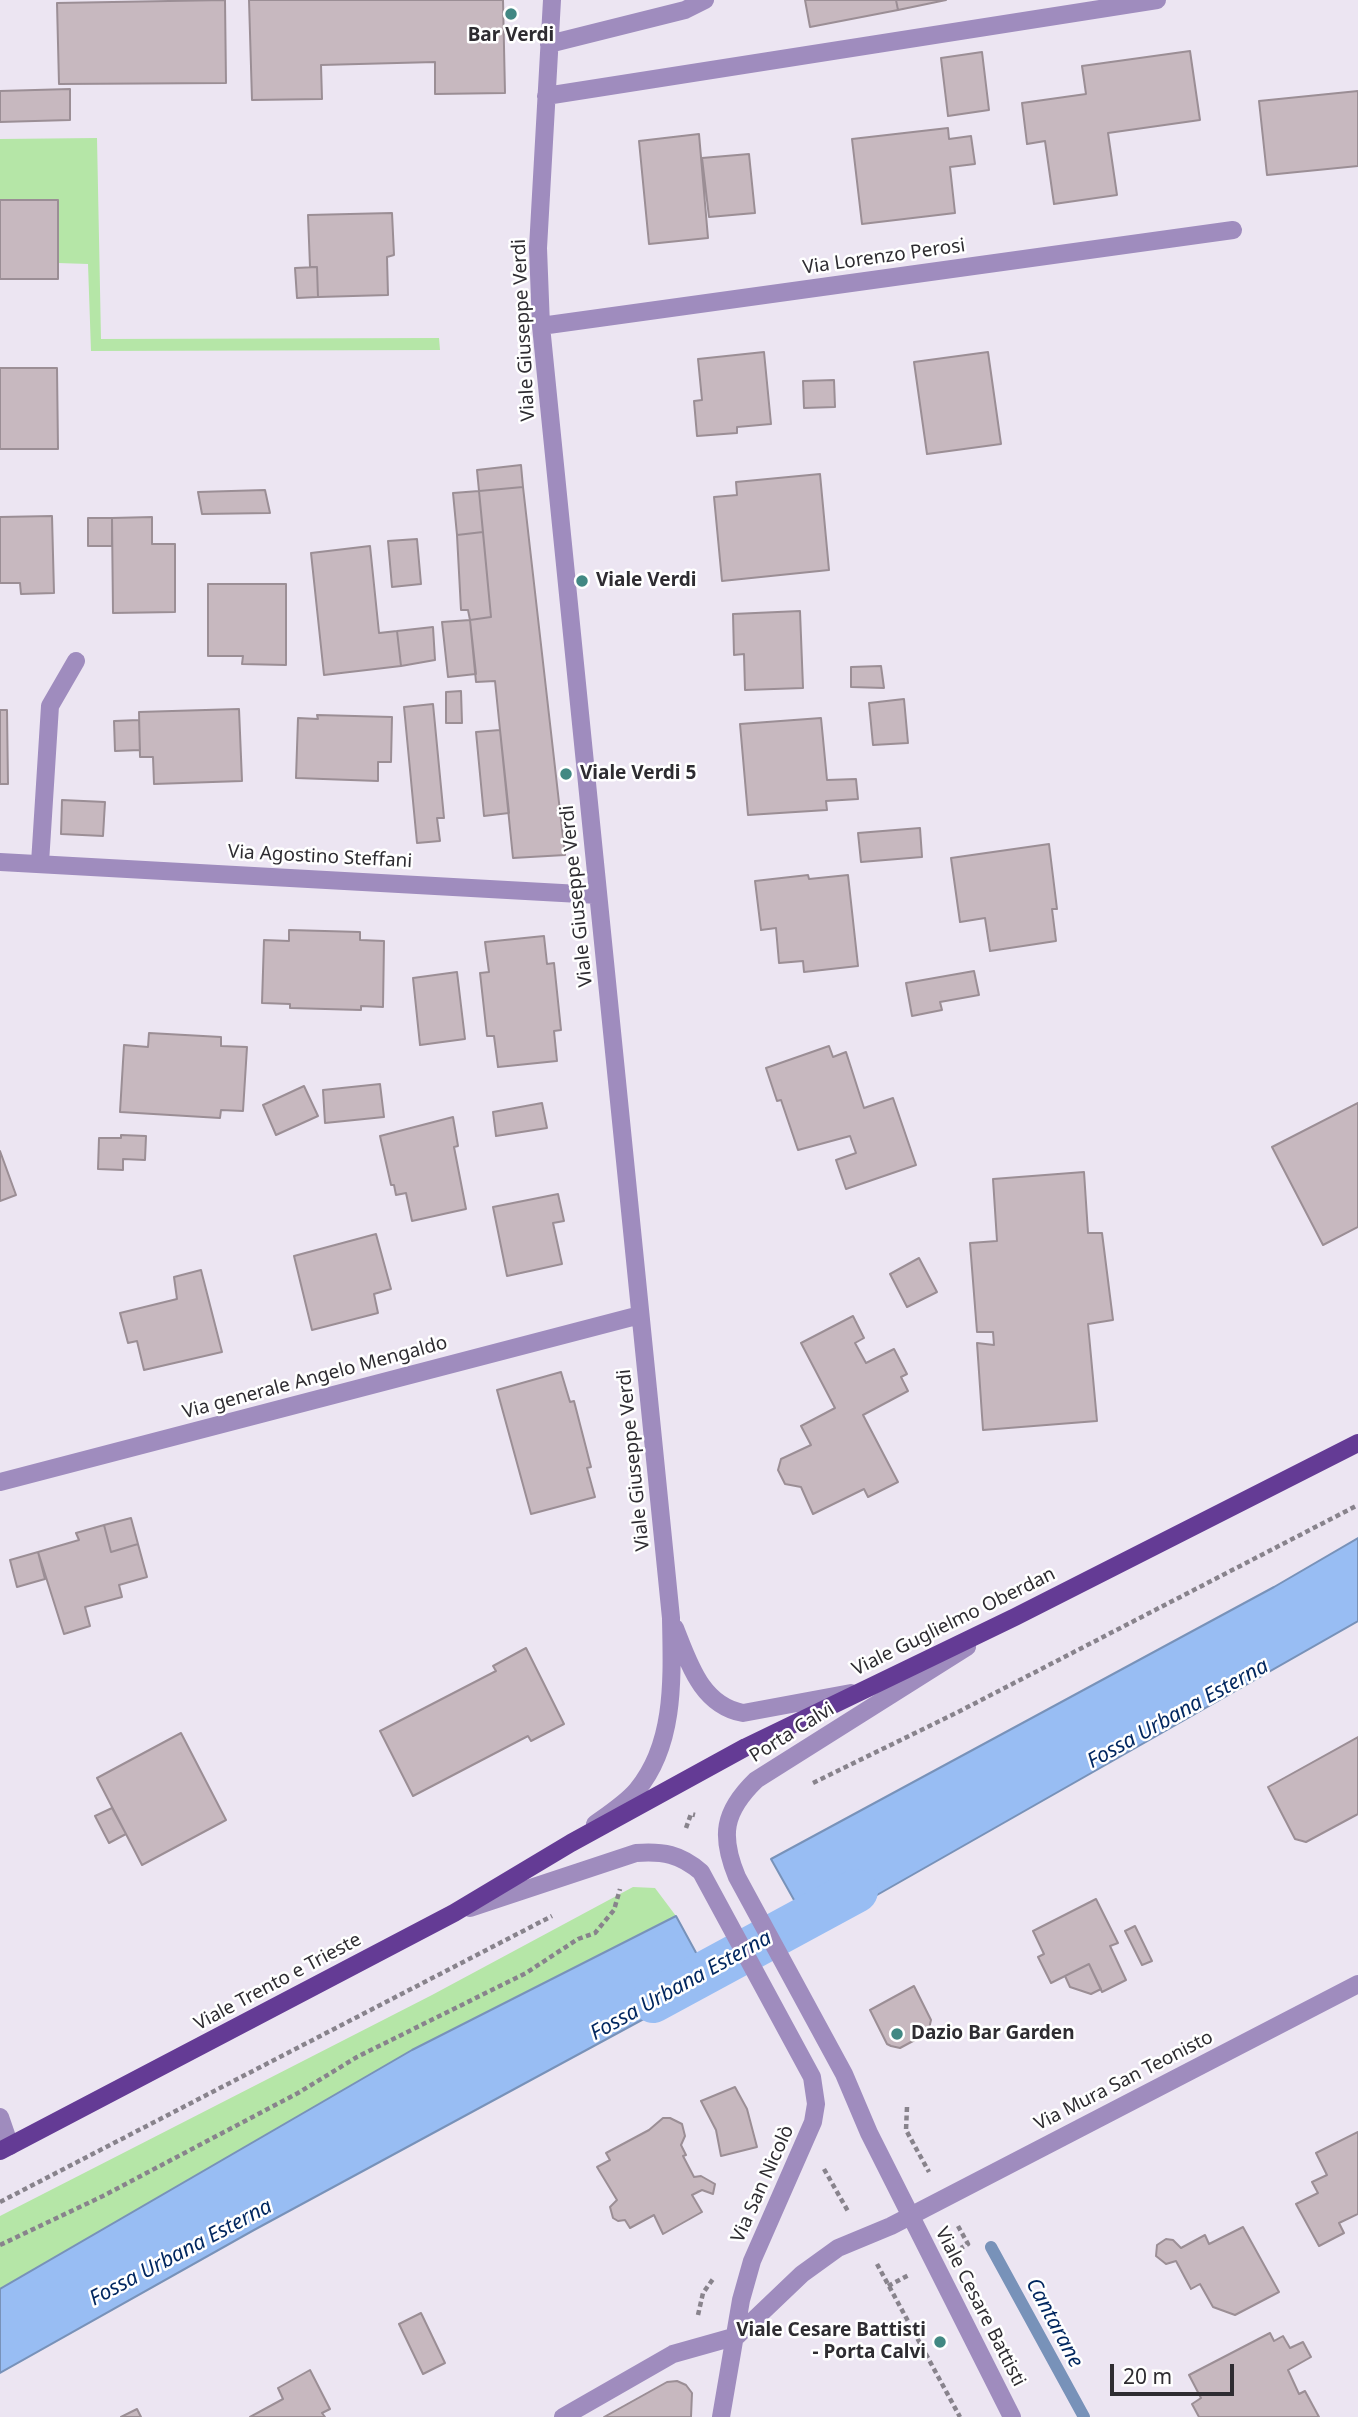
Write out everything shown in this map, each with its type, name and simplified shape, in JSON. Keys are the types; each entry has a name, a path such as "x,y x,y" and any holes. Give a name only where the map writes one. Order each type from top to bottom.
{"main road":[{"name":"Viale Guglielmo Oberdan","path":"571,1843 746,1747 1015,1617 1358,1443"},
{"name":"Viale Trento e Trieste","path":"5,2148 454,1913 571,1843"}],"street":[{"name":"Viale Giuseppe Verdi","path":"552,0 538,248 541,326 671,1618 669,1705 651,1770 636,1792 571,1843"},
{"path":"549,44 685,10 705,0"},
{"path":"546,96 1157,0"},
{"name":"Via Lorenzo Perosi","path":"541,326 1233,230"},
{"path":"40,863 50,706 76,662"},
{"name":"Via Agostino Steffani","path":"0,862 598,895"},
{"name":"Via generale Angelo Mengaldo","path":"0,1482 640,1315"},
{"name":"Porta Calvi","path":"911,2216 826,2038 737,1877 726,1849 725,1834 733,1808 756,1780 1015,1617"},
{"name":"Viale Giuseppe Verdi","path":"671,1618 693,1673 702,1687 712,1699 734,1711 743,1713 861,1691"},
{"name":"Via San Nicolò","path":"454,1913 636,1853 671,1853 686,1859 701,1872 799,2050 815,2091 813,2122 752,2261 741,2300 737,2336 721,2417"},
{"name":"Via Mura San Teonisto","path":"911,2216 1358,1984"},
{"path":"0,2116 5,2148"},
{"path":"563,2417 673,2354 737,2336 802,2274 838,2248 911,2216"},
{"name":"Viale Cesare Battisti","path":"911,2216 1012,2417"}],"path":[{"path":"800,1789 960,1711 1358,1505"},
{"path":"0,2245 298,2093 357,2057 526,1973 578,1939 595,1933 614,1910 623,1881 610,1886"},
{"path":"0,2202 561,1911"},
{"path":"823,2167 850,2217"},
{"path":"958,2226 968,2245"},
{"path":"877,2265 960,2417"},
{"path":"888,2286 909,2275"}],"green space":[{"path":"97,138 101,339 439,338 440,350 91,351 88,264 58,263 58,200 0,200 0,139"},
{"path":"633,1887 655,1888 676,1916 412,2050 0,2289 0,2216 432,1995"}],"water":[{"path":"1358,1538 1358,1621 812,1932 771,1859 1274,1587"},
{"path":"676,1916 712,1982 254,2230 0,2373 0,2289 412,2050"}],"building":[{"path":"225,0 226,83 59,84 57,3"},
{"path":"249,0 503,0 505,93 435,94 435,62 321,65 322,99 252,100"},
{"path":"805,0 896,0 898,10 810,27"},
{"path":"896,0 946,0 898,10"},
{"path":"1190,51 1200,120 1108,133 1117,195 1054,204 1045,141 1027,144 1022,103 1086,94 1082,66"},
{"path":"982,52 989,110 948,116 941,58"},
{"path":"70,89 70,120 0,122 0,91"},
{"path":"1358,91 1358,166 1267,175 1259,101"},
{"path":"948,128 949,139 971,136 975,164 950,167 955,213 862,224 852,139"},
{"path":"699,134 708,238 649,244 639,141"},
{"path":"749,154 755,213 709,217 702,158"},
{"path":"0,200 58,200 58,279 0,279"},
{"path":"392,213 394,255 387,257 388,295 318,297 317,267 310,267 308,215"},
{"path":"317,267 318,297 297,298 295,268"},
{"path":"764,352 771,424 737,427 737,433 697,436 694,401 702,400 698,359"},
{"path":"988,352 1001,444 927,454 914,362"},
{"path":"0,368 57,368 58,449 0,449"},
{"path":"834,380 835,407 804,408 803,381"},
{"path":"521,465 523,487 479,491 477,470"},
{"path":"820,474 829,570 722,581 714,497 737,495 736,482"},
{"path":"523,487 565,855 513,858 495,681 476,682 470,620 491,617 479,491"},
{"path":"265,490 270,513 202,514 198,492"},
{"path":"479,491 483,532 457,535 453,493"},
{"path":"52,516 54,593 21,594 20,583 0,583 0,517"},
{"path":"152,517 152,544 175,544 175,612 113,613 112,518"},
{"path":"88,518 112,518 112,546 88,546"},
{"path":"483,532 491,617 470,620 468,610 461,610 457,535"},
{"path":"417,539 421,584 392,587 388,541"},
{"path":"370,546 379,633 397,631 401,666 324,675 311,553"},
{"path":"208,584 286,584 286,665 242,664 243,656 208,656"},
{"path":"800,611 803,688 745,690 744,654 734,655 733,614"},
{"path":"470,620 476,674 448,677 442,622"},
{"path":"433,627 435,660 401,666 397,631"},
{"path":"881,666 884,688 851,687 851,667"},
{"path":"461,691 462,723 446,723 446,692"},
{"path":"904,699 908,743 873,745 869,703"},
{"path":"433,704 444,818 437,818 440,841 417,843 404,707"},
{"path":"239,709 242,781 154,784 153,757 140,757 139,712"},
{"path":"0,710 7,710 8,784 0,784"},
{"path":"317,715 392,717 391,762 378,762 378,781 296,778 298,718 318,719"},
{"path":"821,718 827,780 856,779 858,799 826,801 827,810 748,815 740,724"},
{"path":"139,720 140,750 115,751 114,721"},
{"path":"500,730 509,813 484,816 476,732"},
{"path":"62,800 105,802 103,836 61,834"},
{"path":"920,828 922,857 861,862 858,833"},
{"path":"1049,844 1057,909 1052,909 1056,941 990,951 985,918 960,922 951,858"},
{"path":"808,875 809,879 848,875 858,966 804,972 803,961 779,963 776,928 761,930 755,881"},
{"path":"289,930 360,932 360,940 384,941 383,1007 361,1006 361,1010 290,1008 290,1004 262,1003 264,940 289,941"},
{"path":"544,936 547,964 554,963 561,1030 554,1031 557,1061 498,1067 494,1036 487,1036 480,973 489,972 485,942"},
{"path":"974,971 979,995 940,1002 942,1010 912,1016 906,983"},
{"path":"457,972 465,1039 420,1045 413,978"},
{"path":"149,1033 221,1037 221,1046 247,1047 243,1111 221,1110 220,1118 120,1112 124,1045 148,1047"},
{"path":"829,1046 833,1057 846,1052 864,1108 893,1098 916,1165 846,1189 836,1160 856,1153 850,1136 798,1150 781,1100 777,1101 766,1068"},
{"path":"380,1084 384,1117 325,1123 323,1090"},
{"path":"304,1086 318,1116 276,1135 263,1105"},
{"path":"542,1103 547,1128 496,1136 493,1112"},
{"path":"1358,1103 1358,1227 1323,1245 1272,1147"},
{"path":"453,1117 458,1146 454,1147 466,1209 412,1221 406,1193 396,1195 394,1185 391,1185 380,1136"},
{"path":"121,1135 146,1136 145,1160 123,1159 123,1170 98,1169 99,1138 121,1138"},
{"path":"0,1151 16,1195 0,1201"},
{"path":"1084,1172 1088,1233 1102,1233 1113,1320 1088,1324 1097,1421 983,1430 977,1343 994,1345 993,1332 977,1332 970,1243 997,1241 993,1179"},
{"path":"558,1194 564,1221 553,1223 562,1264 507,1276 493,1207"},
{"path":"376,1234 391,1289 374,1294 378,1313 312,1330 294,1256"},
{"path":"919,1258 937,1292 907,1307 890,1274"},
{"path":"201,1270 222,1352 144,1370 137,1341 128,1343 120,1313 177,1299 174,1277"},
{"path":"853,1316 864,1338 855,1343 866,1363 894,1349 907,1374 901,1377 908,1391 863,1415 898,1482 868,1497 864,1489 813,1514 801,1487 785,1484 778,1470 781,1459 811,1445 801,1426 835,1408 801,1343"},
{"path":"561,1372 570,1402 574,1401 591,1467 587,1468 595,1497 531,1514 497,1390"},
{"path":"131,1518 138,1544 111,1552 104,1525"},
{"path":"104,1525 111,1552 138,1544 147,1577 119,1585 122,1597 85,1607 90,1626 64,1634 38,1552 79,1540 76,1533"},
{"path":"38,1552 45,1579 17,1587 10,1560"},
{"path":"526,1648 564,1724 531,1741 528,1736 413,1796 380,1731 496,1671 493,1666"},
{"path":"181,1733 226,1820 142,1865 97,1778"},
{"path":"1358,1737 1358,1814 1306,1842 1295,1839 1268,1787"},
{"path":"112,1808 126,1834 109,1843 95,1816"},
{"path":"1096,1899 1118,1943 1110,1946 1126,1980 1102,1992 1089,1964 1051,1983 1038,1957 1044,1954 1033,1931"},
{"path":"1135,1926 1152,1961 1142,1965 1125,1931"},
{"path":"1089,1964 1101,1989 1091,1994 1070,1987 1065,1976"},
{"path":"914,1986 931,2020 928,2033 900,2048 891,2046 887,2044 870,2010"},
{"path":"735,2087 747,2109 757,2147 721,2156 716,2130 701,2101"},
{"path":"663,2118 670,2118 682,2124 685,2136 681,2145 686,2155 683,2156 694,2177 701,2176 715,2184 713,2194 702,2190 692,2195 702,2212 663,2234 654,2215 630,2228 625,2220 618,2221 613,2218 610,2207 617,2200 597,2167 610,2160 606,2153 649,2130"},
{"path":"1358,2132 1358,2214 1339,2223 1344,2233 1319,2246 1296,2204 1318,2193 1312,2182 1327,2175 1316,2153"},
{"path":"1243,2227 1279,2292 1235,2315 1213,2307 1200,2284 1191,2289 1176,2261 1166,2264 1156,2256 1157,2245 1166,2239 1173,2240 1181,2248 1205,2235 1209,2244"},
{"path":"421,2313 445,2363 423,2374 399,2324"},
{"path":"1270,2333 1274,2341 1283,2336 1290,2348 1303,2342 1311,2357 1288,2370 1299,2394 1305,2391 1319,2417 1199,2417 1192,2404 1201,2398 1189,2375"},
{"path":"310,2370 330,2409 322,2413 325,2417 250,2417 283,2399 278,2388"},
{"path":"677,2381 686,2385 692,2393 691,2417 604,2417 667,2382"},
{"path":"137,2409 141,2417 121,2417"}],"waterway":[{"name":"Fossa Urbana Esterna","path":"653,2001 856,1891"},
{"name":"Cantarane","path":"991,2247 1084,2417"}],"place":[{"name":"Bar Verdi","path":"511,14"},
{"name":"Viale Verdi","path":"582,581"},
{"name":"Viale Verdi 5","path":"566,774"},
{"name":"Dazio Bar Garden","path":"897,2034"},
{"name":"Viale Cesare Battisti - Porta Calvi","path":"940,2342"}]}
